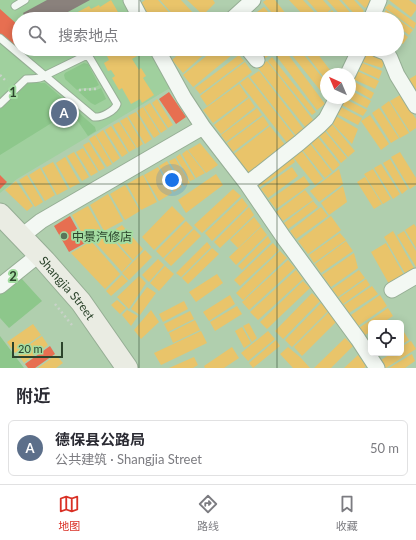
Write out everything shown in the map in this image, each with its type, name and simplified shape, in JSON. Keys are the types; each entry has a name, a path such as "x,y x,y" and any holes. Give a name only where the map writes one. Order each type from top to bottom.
{"street":[{"path":"131,0 137,12"},
{"path":"240,12 253,0"},
{"path":"375,12 380,0"},
{"path":"160,56 184,98 203,127 247,184 284,238 358,339 377,368"},
{"path":"351,68 357,56"},
{"path":"389,56 397,76 416,106"},
{"path":"247,184 323,122 334,104"},
{"path":"22,236 41,222 203,127"},
{"name":"Shangjia Street","path":"0,214 45,261 80,302 127,368"},
{"name":"Shangjia Street","path":"0,231 31,261 57,291 104,352 114,368"},
{"path":"0,286 31,261"},
{"path":"392,290 416,276"}],"lane":[{"path":"15,6 25,0"},
{"path":"0,38 12,48"},
{"path":"0,104 23,81 44,76 85,56 89,57 117,104 115,108 100,118 94,117 44,76 21,56"}],"path":[{"path":"70,97 80,89 96,88 105,84"},
{"path":"54,303 76,330"}],"shaded area":[{"path":"0,0 124,0 131,12 12,12 12,56 154,56 170,88 17,179 0,193"},
{"path":"84,63 88,64 99,85 77,90 65,79 64,75 65,73"},
{"path":"33,81 45,83 95,127 96,131 88,136 71,111 0,155 0,109 25,83"},
{"path":"101,88 106,99 95,105 79,92 83,90 95,90"},
{"path":"19,278 22,279 42,301 9,328 0,318 0,291"},
{"path":"0,336 24,368 0,368"}],"building: 住宅":[{"path":"111,0 118,12 78,12 89,6 91,9 99,5 100,7"},
{"path":"145,0 158,0 169,12 144,12 140,4"},
{"path":"160,0 181,0 192,12 171,12"},
{"path":"187,0 213,0 215,3 206,12 200,12"},
{"path":"266,0 275,0 284,12 271,12 263,2"},
{"path":"289,0 303,0 314,12 300,12"},
{"path":"307,0 323,0 331,9 328,12 318,12"},
{"path":"327,0 339,0 350,12 338,12"},
{"path":"342,0 354,0 364,11 353,12"},
{"path":"357,0 370,0 372,2 365,8"},
{"path":"389,0 409,0 416,5 416,10 411,17"},
{"path":"389,4 400,12 391,12 385,8"},
{"path":"264,7 268,12 257,12"},
{"path":"404,15 416,23 414,29 404,22"},
{"path":"404,23 413,30 409,35 404,31"},
{"path":"404,34 408,37 404,43"},
{"path":"107,56 137,56 132,59 139,70 141,68 146,76 143,78 154,95 142,103 140,99 131,104 122,88 119,90 112,78 115,76 111,70 108,71 104,63 109,60"},
{"path":"176,56 202,56 183,73 172,60"},
{"path":"206,56 231,56 193,87 183,75"},
{"path":"238,56 240,56 244,61 200,94 195,88"},
{"path":"260,56 268,56 263,60"},
{"path":"276,56 289,56 320,97 320,104 325,104 317,110"},
{"path":"293,56 305,56 320,75 320,90"},
{"path":"307,56 319,56 328,68 320,68 320,72"},
{"path":"362,56 374,56 385,60 382,68 360,61"},
{"path":"272,57 316,112 312,115 268,61"},
{"path":"267,61 314,121 306,128 258,68"},
{"path":"245,62 252,72 207,106 200,96"},
{"path":"360,62 382,71 379,79 357,69"},
{"path":"259,71 305,131 297,137 250,77"},
{"path":"357,71 379,81 375,89 356,80"},
{"path":"416,75 416,96 406,81"},
{"path":"248,77 296,138 288,144 240,83"},
{"path":"356,83 374,93 371,99 356,90"},
{"path":"239,84 248,97 213,123 203,110"},
{"path":"356,93 371,101 367,108 356,102"},
{"path":"400,95 416,119 416,128 410,132 390,101"},
{"path":"249,98 255,107 221,134 214,125"},
{"path":"157,99 173,125 168,128 152,103"},
{"path":"389,101 409,133 400,138 381,107"},
{"path":"150,103 167,129 161,133 144,107"},
{"path":"340,104 355,104 367,110 363,116"},
{"path":"339,106 362,118 358,125 335,113"},
{"path":"143,107 160,134 154,138 137,111"},
{"path":"257,108 262,115 226,142 221,135"},
{"path":"379,108 399,138 391,143 372,113"},
{"path":"136,112 152,139 145,144 128,116"},
{"path":"334,115 358,129 352,144 330,121"},
{"path":"370,115 389,144 381,150 361,121"},
{"path":"263,116 269,125 233,152 227,143"},
{"path":"127,117 143,144 137,148 120,121"},
{"path":"119,122 136,148 129,152 113,125"},
{"path":"330,122 355,151 348,157 324,128"},
{"path":"111,126 128,153 122,157 105,130"},
{"path":"270,126 286,146 250,174 234,154"},
{"path":"323,129 347,158 341,163 317,133"},
{"path":"103,130 120,158 113,163 96,135"},
{"path":"95,135 112,164 107,167 89,139"},
{"path":"316,135 340,165 333,171 309,140"},
{"path":"308,141 332,172 325,178 300,147"},
{"path":"89,142 105,168 99,171 83,145"},
{"path":"200,143 218,165 206,173 188,150"},
{"path":"83,148 98,172 91,176 76,152"},
{"path":"187,150 205,173 196,178 182,154"},
{"path":"301,150 323,179 315,185 293,157"},
{"path":"74,152 89,177 82,181 67,156"},
{"path":"400,152 416,178 416,185 410,189 391,157"},
{"path":"180,154 195,179 190,181 176,157"},
{"path":"65,157 80,183 70,188 56,163"},
{"path":"175,158 190,183 184,186 169,161"},
{"path":"293,158 295,162 260,187 257,184"},
{"path":"390,159 408,189 402,194 383,163"},
{"path":"167,161 182,187 174,192 159,166"},
{"path":"53,162 68,189 57,195 42,168"},
{"path":"381,164 400,194 393,199 374,168"},
{"path":"158,167 172,193 159,201 144,175"},
{"path":"292,167 298,176 268,198 261,189"},
{"path":"40,168 55,195 45,201 29,175"},
{"path":"339,169 343,184 319,202 310,191"},
{"path":"373,169 391,199 383,204 364,174"},
{"path":"216,174 223,185 186,213 178,200"},
{"path":"27,175 43,202 35,207 19,180"},
{"path":"143,175 157,202 141,210 127,184"},
{"path":"304,176 310,185 276,209 269,200"},
{"path":"365,177 382,204 374,209 357,182"},
{"path":"16,181 33,206 27,211 5,190"},
{"path":"125,185 140,211 125,220 110,194"},
{"path":"343,186 347,202 329,215 321,203"},
{"path":"233,189 241,196 202,233 194,225"},
{"path":"305,190 313,200 283,221 276,212"},
{"path":"108,194 123,221 104,231 90,205"},
{"path":"242,198 248,206 212,241 205,233"},
{"path":"313,201 318,207 288,229 284,223"},
{"path":"88,206 103,233 87,242 72,215"},
{"path":"172,206 185,219 154,250 142,237"},
{"path":"249,207 254,215 220,248 214,242"},
{"path":"321,207 328,216 296,239 290,231"},
{"path":"331,216 341,230 308,254 298,241"},
{"path":"254,217 261,226 238,248 230,240"},
{"path":"186,221 193,228 163,258 156,251"},
{"path":"414,224 416,227 416,248 405,230"},
{"path":"122,225 143,249 133,260 109,233"},
{"path":"261,227 267,235 236,265 229,257"},
{"path":"194,229 201,236 171,266 164,259"},
{"path":"393,231 415,270 406,275 384,237"},
{"path":"404,231 416,251 416,267 397,235"},
{"path":"340,233 346,240 314,263 309,255"},
{"path":"107,234 132,261 122,272 94,241"},
{"path":"268,236 271,242 242,270 238,266"},
{"path":"91,241 120,274 105,289 71,253"},
{"path":"346,241 353,251 321,273 315,264"},
{"path":"207,242 211,247 181,277 176,273"},
{"path":"273,243 279,250 240,286 234,280"},
{"path":"386,243 404,275 389,284 371,252"},
{"path":"212,248 219,254 188,284 182,278"},
{"path":"145,250 152,257 129,280 122,273"},
{"path":"280,251 287,258 243,300 236,293"},
{"path":"354,253 358,268 331,287 322,275"},
{"path":"158,259 164,265 149,282 142,275"},
{"path":"288,260 295,268 249,310 242,302"},
{"path":"165,266 174,274 159,291 150,283"},
{"path":"296,270 303,279 258,320 250,312"},
{"path":"359,270 365,278 338,297 332,289"},
{"path":"217,274 223,283 196,302 189,292"},
{"path":"122,275 128,281 111,296 106,291"},
{"path":"139,276 146,283 129,309 117,297"},
{"path":"366,279 370,285 343,304 339,298"},
{"path":"303,281 310,288 267,329 260,322"},
{"path":"372,286 378,294 349,313 344,305"},
{"path":"147,287 156,293 140,315 131,309"},
{"path":"312,293 320,301 283,339 275,331"},
{"path":"230,295 235,304 209,321 203,312"},
{"path":"380,295 387,306 358,326 351,315"},
{"path":"117,300 126,308 120,314 111,305"},
{"path":"184,301 188,309 163,322 159,314"},
{"path":"321,303 329,310 292,347 285,340"},
{"path":"237,306 242,314 215,331 210,322"},
{"path":"388,308 393,316 387,320 371,320"},
{"path":"127,310 138,316 131,326 122,315"},
{"path":"151,310 159,322 141,339 134,330"},
{"path":"190,311 194,319 168,332 164,324"},
{"path":"329,312 338,320 302,356 294,347"},
{"path":"195,320 200,330 173,343 169,333"},
{"path":"368,322 368,333 364,336 359,328"},
{"path":"249,323 257,338 252,342 243,326"},
{"path":"33,324 41,335 15,353 7,342"},
{"path":"242,327 251,343 244,348 235,331"},
{"path":"201,331 207,343 161,365 154,353"},
{"path":"268,331 275,339 248,361 241,353"},
{"path":"404,332 409,340 404,343"},
{"path":"42,336 48,345 24,363 17,353"},
{"path":"345,338 353,346 331,368 314,368"},
{"path":"276,340 280,346 253,368 249,363"},
{"path":"411,341 416,349 386,368 381,360 387,356 404,356 404,345"},
{"path":"232,347 239,358 224,368 205,368 204,366"},
{"path":"288,347 310,368 293,368 280,354"},
{"path":"412,354 415,361 405,368 389,368"},
{"path":"56,355 63,363 56,368 38,368"},
{"path":"358,355 366,366 364,368 344,368"},
{"path":"194,357 198,365 193,368 169,368"}],"building: 商业":[{"path":"0,9 12,20 12,46 0,35"},
{"path":"169,92 186,117 176,124 159,99"},
{"path":"0,175 7,182 0,189"},
{"path":"70,216 85,243 69,252 54,226"},
{"path":"50,346 55,354 35,368 28,368 25,364"}],"building: 工业":[{"path":"47,0 90,0 68,12 25,12"}],"place":[{"name":"德保县公路局","path":"64,113"},
{"name":"中景汽修店","path":"64,236"}]}
